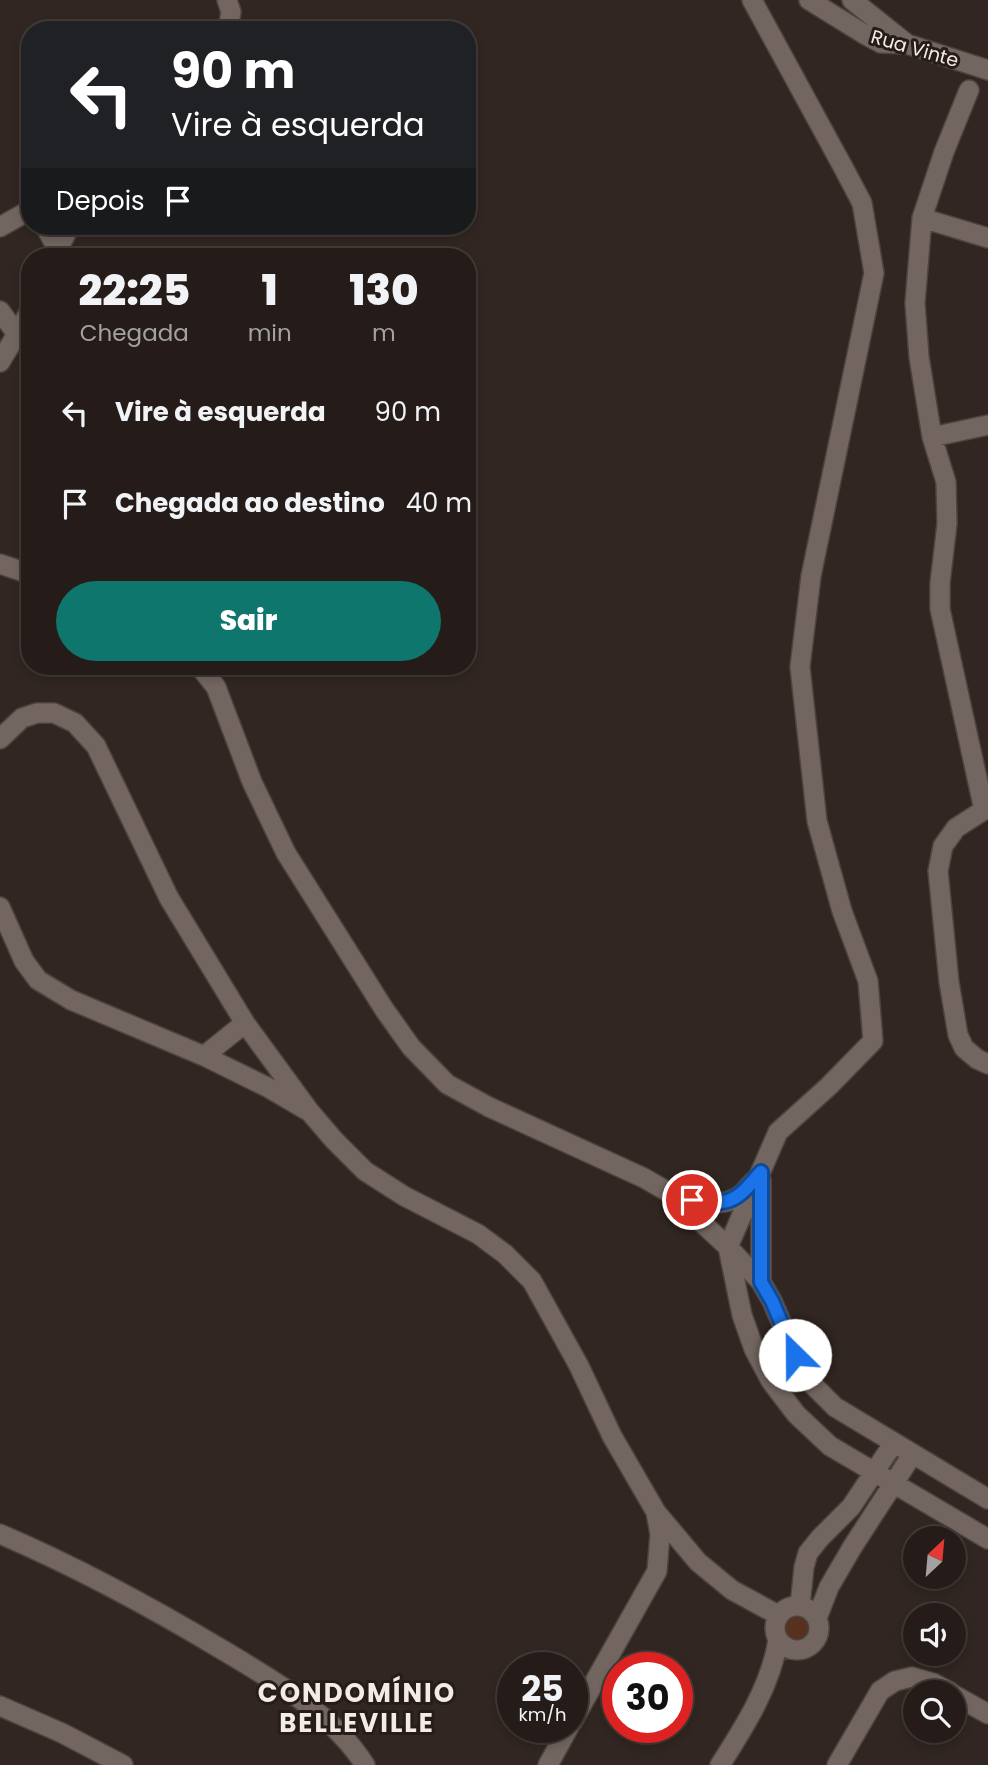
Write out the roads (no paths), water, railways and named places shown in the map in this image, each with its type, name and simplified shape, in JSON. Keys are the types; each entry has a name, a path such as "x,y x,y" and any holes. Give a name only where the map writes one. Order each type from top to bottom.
{"street":[{"path":"227,0 231,12 230,21"},
{"path":"752,0 862,203 874,273 811,576 800,667 817,821 842,911 868,981 873,1041 778,1132 728,1247 742,1315 754,1349 771,1381 796,1414 830,1446 988,1539"},
{"name":"Rua Vinte","path":"809,0 881,43 907,44 988,70"},
{"path":"852,0 907,44"},
{"path":"969,90 922,218 915,303 919,357 932,437 946,482 947,524 940,583 940,609 986,810 956,828 943,846 938,871 949,982 958,1035 964,1048 988,1064"},
{"path":"0,227 21,216"},
{"path":"922,218 988,238"},
{"path":"0,311 17,334"},
{"path":"0,362 21,327"},
{"path":"932,437 988,425"},
{"path":"0,564 21,572"},
{"path":"206,675 216,687 253,782 286,853 384,1009 411,1047 447,1084 489,1107 644,1178 670,1193 692,1200 727,1202 742,1194 761,1172"},
{"path":"0,740 22,718 37,713 54,713 75,723 96,746 169,898 245,1023 310,1112 365,1171 404,1196 478,1234 505,1254 533,1281 579,1366 612,1436 656,1512 698,1562 732,1590 778,1615"},
{"path":"0,907 24,961 38,980 71,1000 204,1056 269,1087 310,1112"},
{"path":"204,1056 245,1023"},
{"path":"761,1172 761,1282"},
{"path":"670,1193 761,1282 805,1377 835,1407 988,1499"},
{"path":"800,1606 808,1553 851,1507 893,1444"},
{"path":"720,1765 768,1682 797,1651 811,1646 816,1640 819,1633 817,1618 830,1587 912,1455"},
{"path":"588,1694 657,1571 660,1534 656,1512"},
{"path":"0,1534 52,1556 151,1607 263,1674 321,1715 365,1765"},
{"path":"657,1571 674,1561 684,1559 698,1562"},
{"path":"797,1651 786,1648 778,1640 775,1623 778,1615 784,1609 800,1606 810,1610 817,1618"},
{"path":"768,1682 778,1640"},
{"path":"837,1765 880,1691 895,1681 912,1677 922,1680"},
{"path":"966,1701 988,1714"},
{"path":"0,1706 62,1733 123,1765"},
{"path":"548,1765 560,1743"}],"district":[{"name":"CONDOMÍNIO BELLEVILLE","path":"357,1708"}]}
